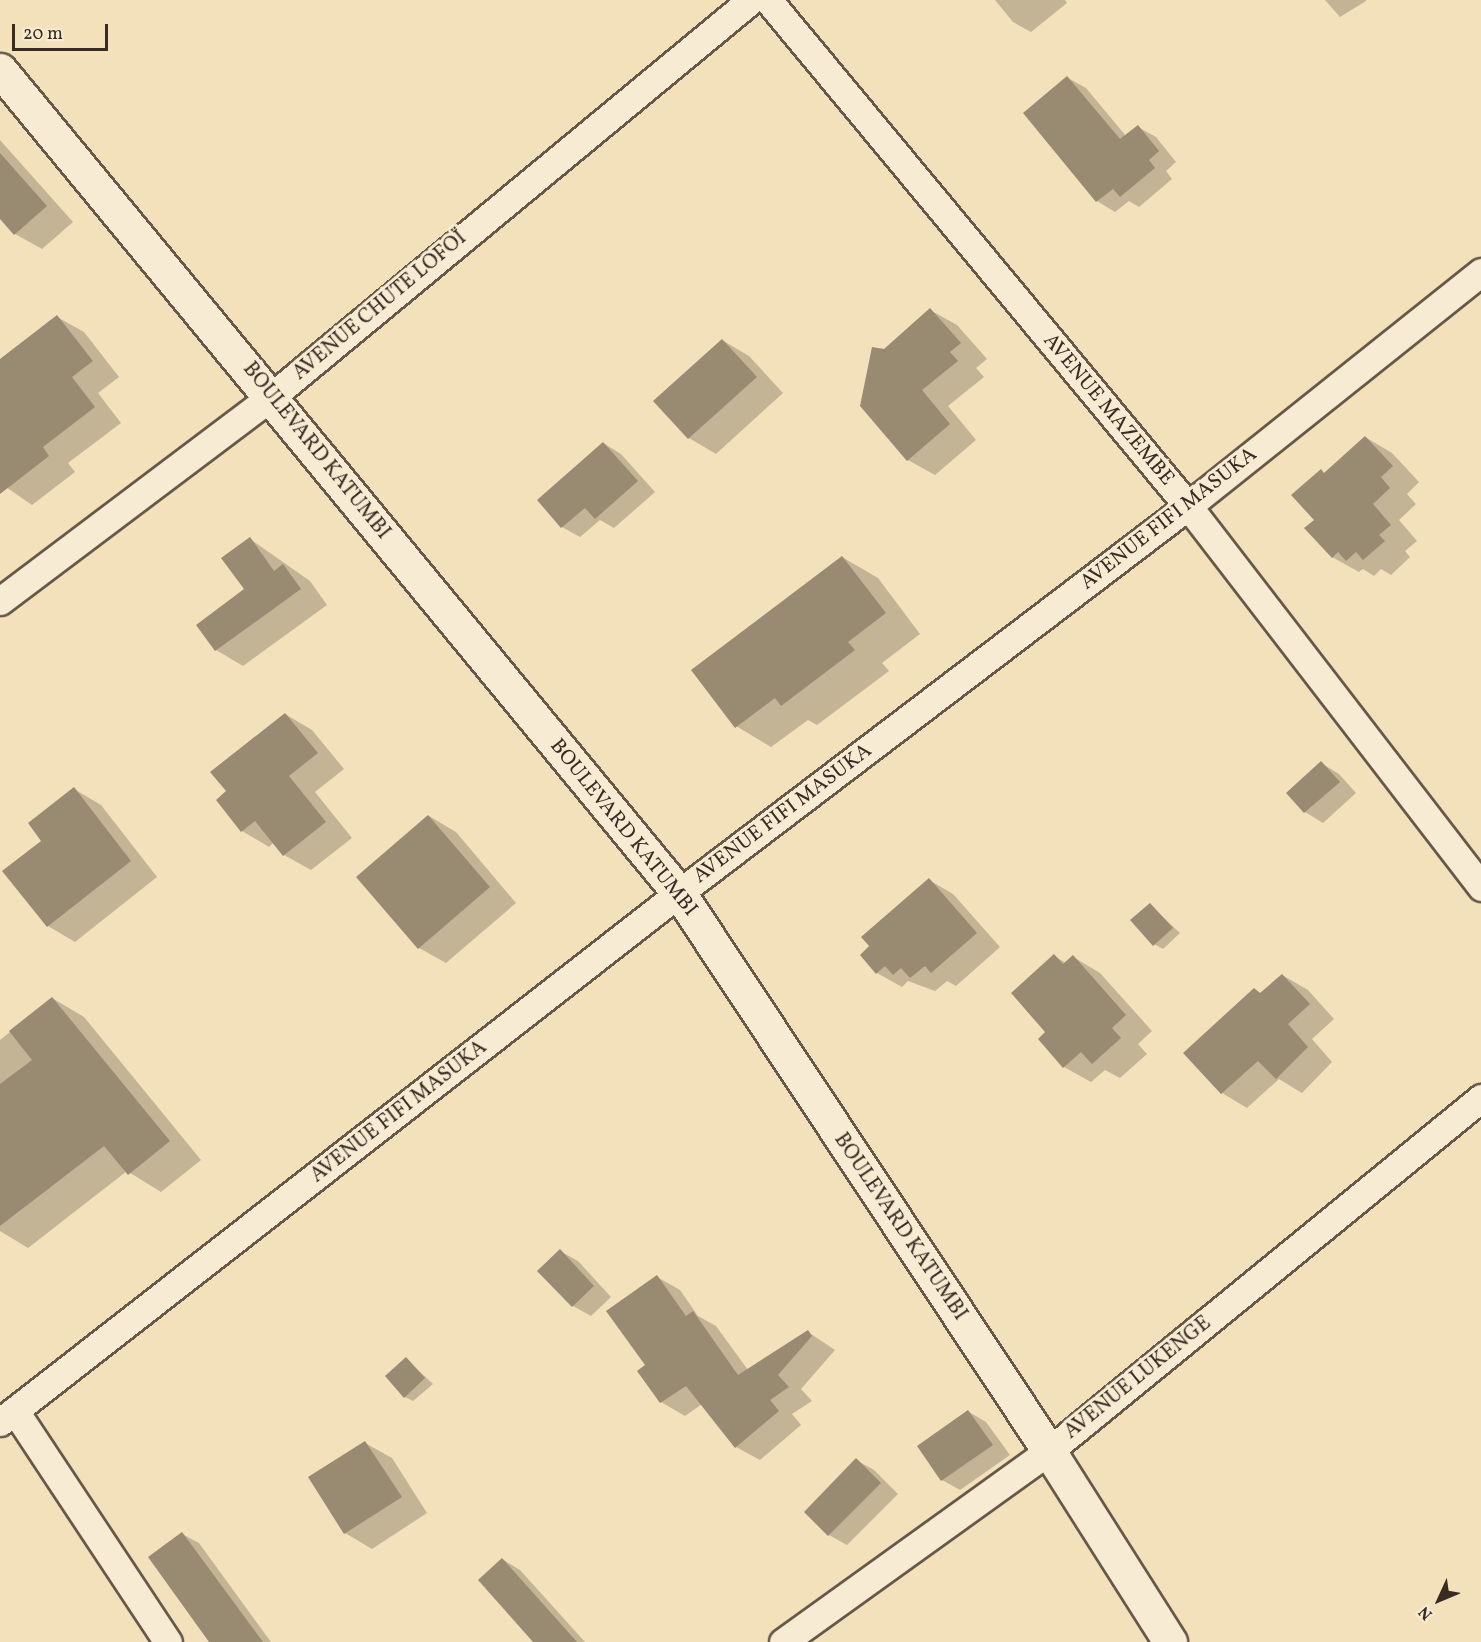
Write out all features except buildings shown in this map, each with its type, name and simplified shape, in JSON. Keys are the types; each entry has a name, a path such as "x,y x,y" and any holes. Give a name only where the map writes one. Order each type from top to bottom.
{"street":[{"name":"AVENUE CHUTE LOFOÏ","path":"0,601 271,397 751,0"},
{"name":"AVENUE MAZEMBE","path":"768,0 1188,506 1481,887"},
{"name":"BOULEVARD KATUMBI","path":"0,70 678,893 1049,1451 1170,1642"},
{"name":"AVENUE FIFI MASUKA","path":"8,1416 678,893 1188,506 1481,272"},
{"name":"AVENUE LUKENGE","path":"783,1642 1049,1451 1481,1098"},
{"path":"8,1416 168,1642"}]}
